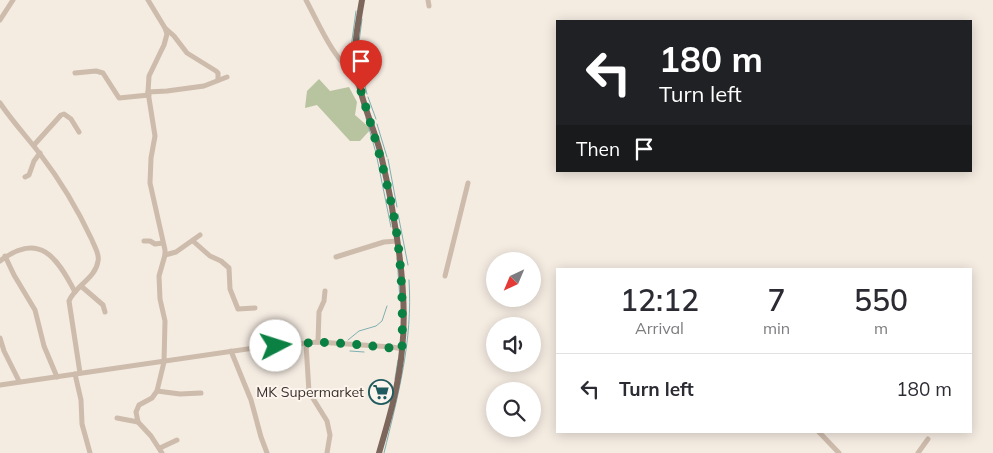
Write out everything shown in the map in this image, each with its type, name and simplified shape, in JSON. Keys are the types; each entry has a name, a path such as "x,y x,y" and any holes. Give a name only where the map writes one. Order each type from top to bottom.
{"main road":[{"path":"362,0 355,61 357,76 380,151 394,214 401,272 402,349 394,401 379,453"}],"street":[{"path":"0,20 11,2 4,0"},
{"path":"148,0 167,34 149,76 149,93 155,136 151,158 150,183 165,255 158,276 165,321 164,362 157,391 152,398 139,405 136,412 138,422 161,450 177,440"},
{"path":"306,0 335,52 348,70 357,76"},
{"path":"165,28 187,53 216,71 218,73 218,80"},
{"path":"75,73 96,71 103,73 119,98 204,86 227,78"},
{"path":"0,103 54,173 84,223 97,251 98,261 95,269 71,296 69,306 75,335 82,424 90,453"},
{"path":"34,146 61,115 64,114 71,119 78,132"},
{"path":"25,177 29,175 34,161 40,153"},
{"path":"444,276 468,183"},
{"path":"165,255 176,252 200,235"},
{"path":"144,241 150,241 155,244 163,242"},
{"path":"193,241 210,256 221,261 229,268 230,289 238,309 255,308"},
{"path":"336,257 384,242 397,241"},
{"path":"57,376 44,346 35,310 1,259 26,248 40,249 59,263 75,292"},
{"path":"81,286 103,305 105,312"},
{"path":"318,342 319,312 324,301 325,291"},
{"path":"0,338 4,351 19,381"},
{"path":"0,385 231,352 318,342 402,349"},
{"path":"306,344 308,392 327,421 330,435 327,453"},
{"path":"231,352 251,400 267,453"},
{"path":"157,391 180,394 201,392"},
{"path":"117,418 138,422"},
{"path":"820,433 839,453"},
{"path":"920,453 928,439"}],"green space":[{"path":"319,79 330,91 349,87 357,102 355,115 371,129 360,141 350,141 317,105 305,108 307,91"}],"waterway":[{"path":"350,55 356,11"},
{"path":"360,63 359,42 362,19"},
{"path":"361,70 367,94"},
{"path":"353,77 356,86"},
{"path":"368,97 376,119"},
{"path":"366,118 376,153 391,227"},
{"path":"377,124 387,157"},
{"path":"388,159 397,207"},
{"path":"398,214 408,265"},
{"path":"397,258 400,299"},
{"path":"384,453 407,346 410,303 409,280"},
{"path":"348,340 359,331 376,326 382,321 387,306"},
{"path":"350,351 364,352"},
{"path":"395,379 398,360"}],"place":[{"name":"MK Supermarket","path":"381,392"}],"route":[{"path":"276,346 318,342 402,349 401,272 394,214 380,151 361,91"}]}
